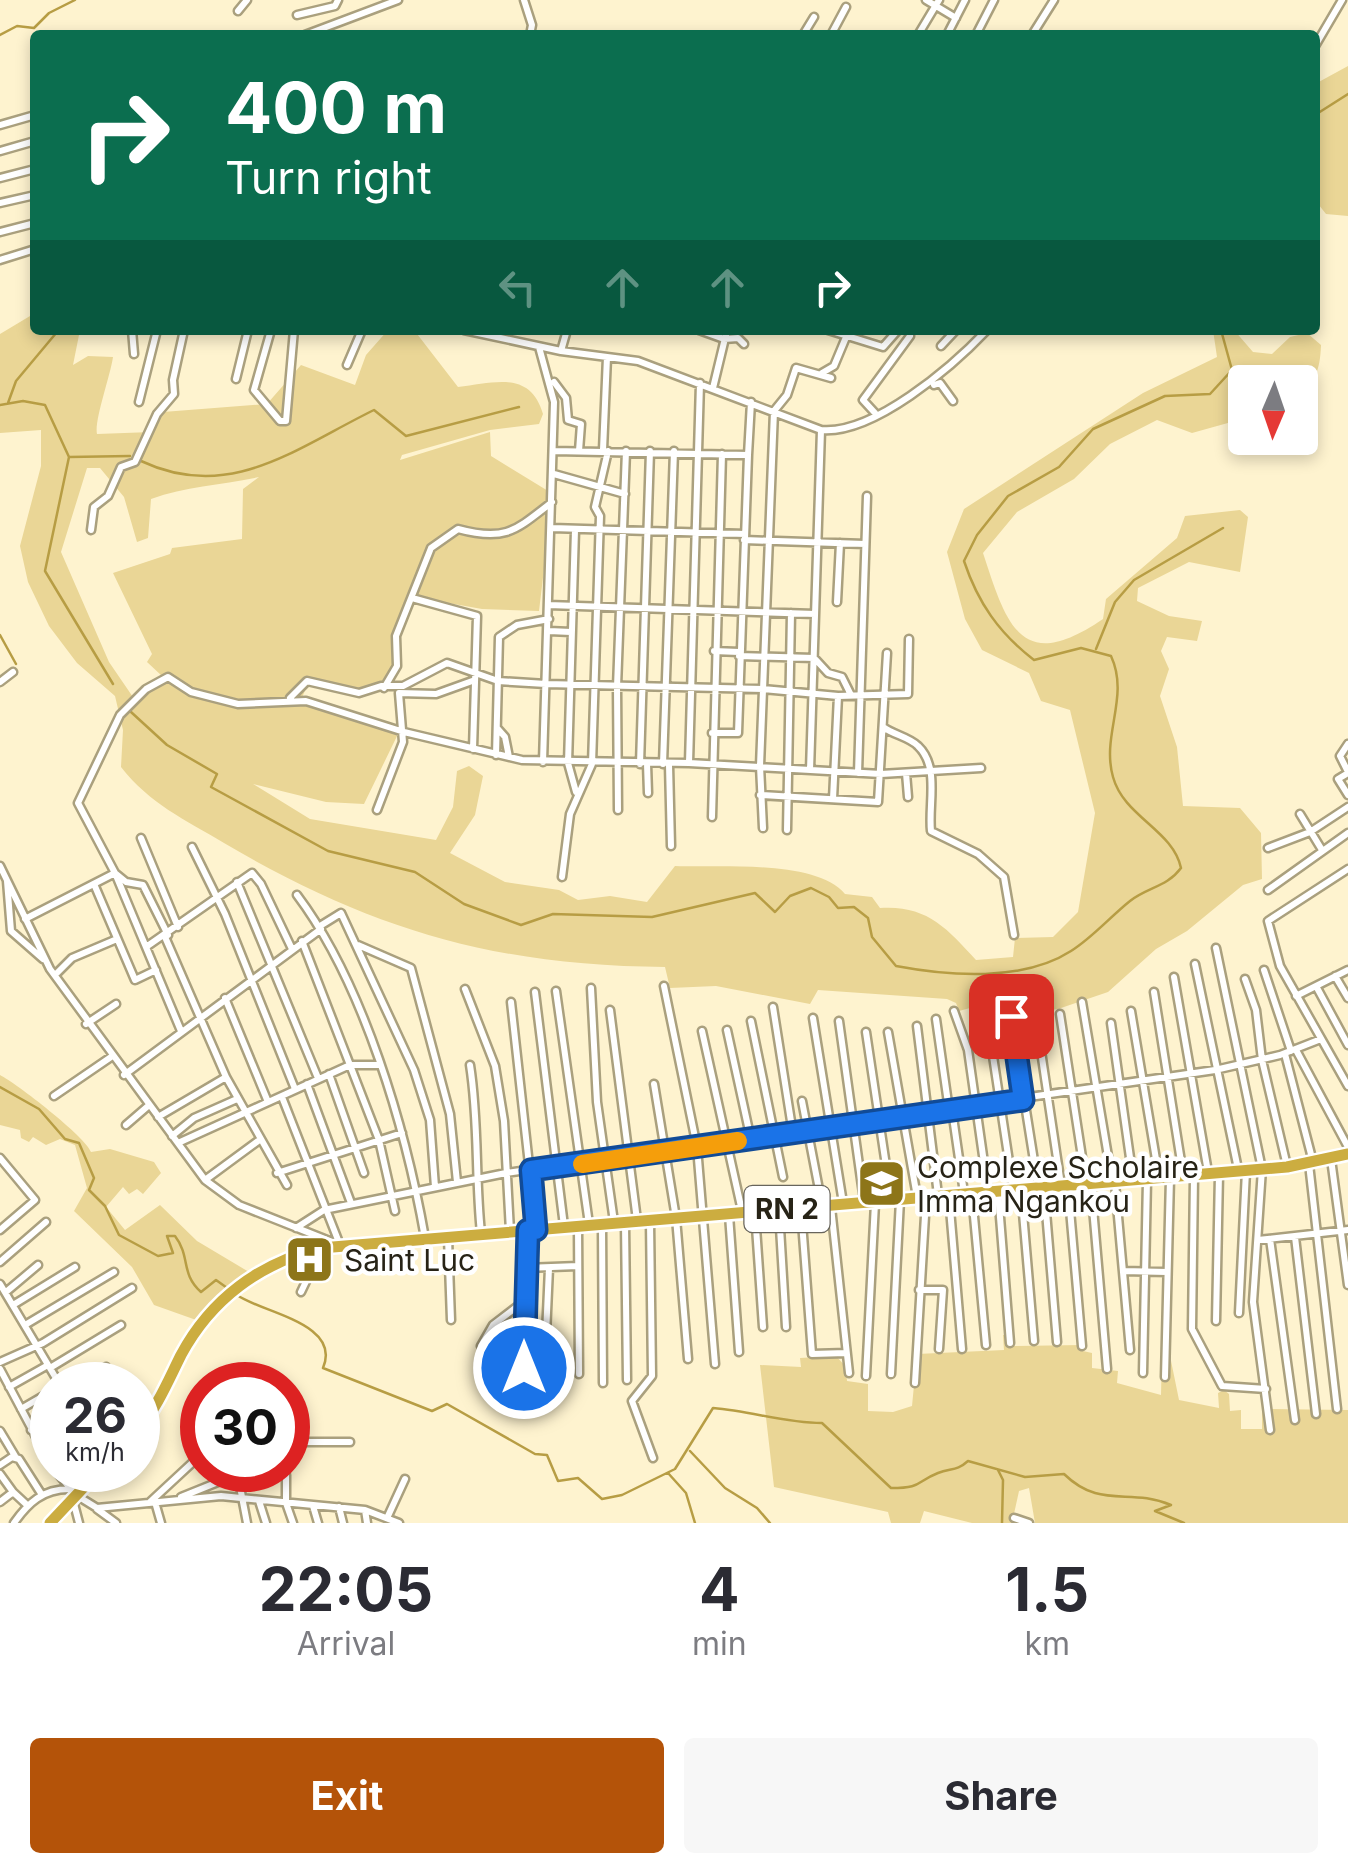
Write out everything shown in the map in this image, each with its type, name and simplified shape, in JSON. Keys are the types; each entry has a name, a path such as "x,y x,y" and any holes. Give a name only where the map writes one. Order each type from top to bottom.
{"highway":[{"name":"RN 2","path":"160,1391 190,1338 232,1292 280,1261 322,1248 1288,1167 1331,1159 1348,1151"},
{"path":"54,1520 75,1492"}],"street":[{"path":"238,12 247,0"},
{"path":"297,16 335,6 338,0"},
{"path":"319,30 398,0"},
{"path":"524,0 531,30"},
{"path":"926,0 937,3 956,18"},
{"path":"950,30 965,0"},
{"path":"979,30 994,0"},
{"path":"1035,30 1054,0"},
{"path":"1320,37 1342,0"},
{"path":"921,30 937,3"},
{"path":"834,30 846,7"},
{"path":"806,30 814,17"},
{"path":"0,125 30,116"},
{"path":"0,150 30,142"},
{"path":"0,178 30,170"},
{"path":"0,203 30,197"},
{"path":"0,232 30,224"},
{"path":"0,260 30,250"},
{"path":"132,335 134,354"},
{"path":"139,402 156,335"},
{"path":"91,530 95,504 108,496 119,469 135,462 156,414 173,398 183,335"},
{"path":"236,379 247,335"},
{"path":"269,335 254,390 280,421 286,420 294,335"},
{"path":"347,365 360,335"},
{"path":"487,335 561,351 638,361 821,430 840,432 939,383 953,401"},
{"path":"561,351 566,335"},
{"path":"712,335 733,337 744,344"},
{"path":"713,388 725,335"},
{"path":"816,372 832,368 846,335"},
{"path":"852,335 883,347 894,335"},
{"path":"942,346 952,335"},
{"path":"923,389 982,335"},
{"path":"876,413 866,408 863,400 910,336"},
{"path":"538,346 551,380 554,451 543,762"},
{"path":"562,878 576,794 592,764 600,530 600,514 595,508 606,451 607,357"},
{"path":"763,828 760,766 774,411 790,389 794,370 831,378"},
{"path":"551,380 564,395 568,420 581,424 580,451"},
{"path":"688,763 700,383"},
{"path":"712,732 738,733 750,402"},
{"path":"810,770 814,542 821,430"},
{"path":"618,810 617,686 626,450"},
{"path":"554,451 748,455"},
{"path":"648,793 643,686 650,451"},
{"path":"671,846 665,688 674,452"},
{"path":"712,817 722,454"},
{"path":"554,474 625,494"},
{"path":"858,773 855,695 867,496"},
{"path":"384,688 397,666 395,638 436,542 458,529 490,536 513,533 554,501"},
{"path":"552,528 695,532 766,541 865,544"},
{"path":"576,530 568,762 576,794"},
{"path":"837,602 840,543"},
{"path":"412,598 476,616 472,748"},
{"path":"548,605 815,614"},
{"path":"786,830 791,613"},
{"path":"496,755 500,636 517,625 549,619"},
{"path":"549,631 572,632"},
{"path":"289,699 307,681 354,693 403,686 447,664 498,681 763,689 838,696 908,694 909,639"},
{"path":"714,651 790,658 814,654"},
{"path":"760,795 878,802 887,653"},
{"path":"814,654 821,667 842,677 855,695"},
{"path":"0,682 13,672"},
{"path":"377,810 404,732 404,712 397,700 400,692 436,694 475,676"},
{"path":"182,1031 115,873 78,802 118,719 142,692 168,678 191,692 238,704 289,699 496,755 543,762 688,763 881,774 980,768"},
{"path":"834,799 838,696"},
{"path":"883,726 918,746 932,772 930,831 978,854 1004,877 1014,935"},
{"path":"496,728 505,738 509,757"},
{"path":"1348,744 1340,756 1348,773 1338,779 1348,795"},
{"path":"906,773 908,797"},
{"path":"1268,848 1310,832 1348,806"},
{"path":"1300,814 1322,850"},
{"path":"1268,890 1348,833"},
{"path":"141,838 178,927"},
{"path":"192,847 295,1089"},
{"path":"0,866 46,961 86,1024 205,1180 239,1205 340,1246"},
{"path":"1348,870 1268,921 1275,954 1348,1084"},
{"path":"25,918 115,873"},
{"path":"115,873 126,882 144,884 198,1018 258,1140 286,1185"},
{"path":"146,948 248,874 258,878 292,949"},
{"path":"7,880 11,931 46,961"},
{"path":"237,882 318,1078"},
{"path":"94,884 135,980 156,970"},
{"path":"297,896 321,927 379,1064 402,1133 425,1238"},
{"path":"124,1074 339,912 358,945 414,1070 430,1120 436,1186"},
{"path":"55,975 72,958 117,940"},
{"path":"302,941 379,1140 395,1212"},
{"path":"358,945 386,954 412,971 450,1114 457,1182"},
{"path":"1216,948 1262,1168 1253,1302 1270,1430"},
{"path":"1196,964 1215,1070 1242,1170 1239,1312"},
{"path":"1264,970 1291,1052 1311,1163 1337,1408"},
{"path":"1296,996 1348,970"},
{"path":"1335,976 1348,998"},
{"path":"1174,977 1214,1173 1216,1320"},
{"path":"1245,979 1256,1010 1262,1060 1288,1167"},
{"path":"664,986 697,1148 715,1364"},
{"path":"1316,986 1348,1045"},
{"path":"591,988 628,1380"},
{"path":"465,989 494,1066 510,1232"},
{"path":"556,991 581,1164 614,1223 652,1376 632,1400 653,1458"},
{"path":"536,992 564,1227"},
{"path":"1154,992 1168,1077 1164,1177 1165,1378"},
{"path":"225,998 268,1102"},
{"path":"511,1002 531,1170 532,1230 525,1268 523,1377"},
{"path":"1082,1002 1114,1182 1130,1350"},
{"path":"86,1024 116,1004"},
{"path":"773,1007 792,1134"},
{"path":"603,1383 614,1223 628,1158 610,1010"},
{"path":"954,1011 968,1050 993,1192 1010,1344"},
{"path":"1035,1011 1065,1186 1082,1346"},
{"path":"1131,1011 1194,1334 1222,1386 1266,1389"},
{"path":"982,1013 1017,1189 1034,1342"},
{"path":"1060,1014 1089,1184 1107,1369"},
{"path":"1011,1016 1041,1188 1058,1342"},
{"path":"814,1018 832,1128 832,1205 849,1373"},
{"path":"936,1020 968,1194 986,1344"},
{"path":"750,1021 783,1177"},
{"path":"839,1021 870,1202 866,1376"},
{"path":"1111,1023 1121,1084 1164,1177 1143,1271 1143,1374"},
{"path":"917,1026 932,1197 962,1349"},
{"path":"727,1030 750,1140"},
{"path":"702,1031 763,1326"},
{"path":"866,1032 879,1122 896,1200 892,1374"},
{"path":"888,1032 903,1118 932,1197 919,1290 916,1383"},
{"path":"296,1228 324,1210 476,1178 1144,1082 1262,1060 1321,1039"},
{"path":"1291,1052 1348,1151"},
{"path":"54,1096 111,1057"},
{"path":"178,1144 350,1065 379,1064"},
{"path":"470,1065 478,1113 476,1178 481,1234"},
{"path":"329,1074 364,1172"},
{"path":"158,1118 226,1077"},
{"path":"307,1084 351,1203"},
{"path":"654,1084 676,1218 688,1359"},
{"path":"282,1097 340,1246"},
{"path":"172,1136 194,1118 237,1099"},
{"path":"802,1101 806,1132 832,1205"},
{"path":"126,1125 148,1106"},
{"path":"277,1172 402,1133"},
{"path":"205,1180 258,1140"},
{"path":"0,1158 35,1200 0,1230"},
{"path":"1331,1159 1344,1231 1348,1285"},
{"path":"801,1208 812,1354 846,1354"},
{"path":"778,1210 786,1327"},
{"path":"739,1352 742,1213"},
{"path":"0,1262 46,1222"},
{"path":"578,1374 578,1266 614,1223"},
{"path":"1258,1240 1344,1231"},
{"path":"448,1237 450,1320"},
{"path":"1296,1237 1316,1414"},
{"path":"1270,1239 1295,1420"},
{"path":"301,1292 322,1248"},
{"path":"6,1292 38,1265"},
{"path":"525,1268 578,1266"},
{"path":"14,1305 75,1267"},
{"path":"544,1379 549,1268"},
{"path":"25,1325 114,1272"},
{"path":"1123,1272 1167,1272"},
{"path":"0,1284 47,1362"},
{"path":"30,1430 0,1365 132,1288"},
{"path":"919,1290 943,1290 939,1350"},
{"path":"482,1346 493,1325 523,1302"},
{"path":"56,1362 121,1325"},
{"path":"10,1386 30,1376"},
{"path":"21,1409 30,1404"},
{"path":"0,1431 42,1494"},
{"path":"310,1442 350,1442"},
{"path":"0,1466 16,1457"},
{"path":"0,1474 27,1505"},
{"path":"152,1503 180,1474"},
{"path":"181,1497 365,1510 394,1521 405,1479"},
{"path":"0,1502 13,1492"},
{"path":"96,1508 152,1503 192,1492"},
{"path":"242,1492 247,1523"},
{"path":"286,1492 294,1523"},
{"path":"14,1523 27,1505 42,1494 73,1494 116,1523"},
{"path":"73,1494 79,1523"},
{"path":"259,1501 266,1523"},
{"path":"152,1503 161,1523"},
{"path":"313,1506 318,1523"},
{"path":"338,1507 343,1523"},
{"path":"365,1510 367,1523"},
{"path":"1014,1518 1028,1523"}],"shaded area":[{"path":"1348,66 1348,216 1326,214 1320,206 1320,81"},
{"path":"30,316 30,335 79,335 73,365 88,356 113,357 97,434 152,432 163,412 267,404 301,365 355,385 366,355 384,335 418,335 458,387 498,382 520,385 537,400 543,414 539,424 490,430 402,455 400,460 490,432 491,456 553,494 539,611 482,609 409,596 392,637 395,663 387,680 356,691 311,677 300,702 398,734 364,804 326,802 253,784 310,819 436,840 453,807 457,771 469,766 483,776 475,815 450,853 505,882 559,890 578,900 610,896 647,902 675,866 790,870 831,883 845,894 872,897 880,908 923,914 945,928 976,960 1013,957 1015,938 1053,937 1078,912 1095,813 1070,710 1041,701 1029,673 982,650 965,619 947,552 964,509 1143,393 1217,357 1214,335 1238,335 1253,352 1272,354 1290,337 1309,335 1321,345 1318,367 1228,365 1228,423 1192,433 1157,420 1110,444 1074,479 1017,512 983,553 1010,621 1035,642 1053,643 1103,619 1106,599 1177,538 1185,516 1240,510 1248,517 1240,572 1189,562 1138,588 1137,601 1169,616 1202,621 1197,641 1167,637 1161,651 1169,669 1160,696 1177,747 1183,806 1240,808 1261,833 1262,879 1243,885 1187,931 1156,949 1108,992 1058,1009 986,1020 984,1012 972,1015 970,1008 959,1011 956,1003 947,999 818,990 810,1004 716,986 670,988 665,967 603,965 489,950 383,920 278,873 181,818 144,791 121,767 123,730 115,696 77,663 49,626 28,582 20,546 41,466 41,430 0,433 0,334","holes":["87,468 100,468 124,497 137,542 148,538 151,499 259,477 243,489 242,539 172,548 170,554 113,573 152,654 147,662 162,676 137,703 109,662 61,552"]},
{"path":"0,1075 64,1123 91,1152 110,1149 154,1162 161,1173 143,1194 137,1189 129,1194 123,1187 106,1207 125,1230 160,1205 197,1241 249,1272 199,1321 154,1305 132,1267 74,1211 87,1188 75,1145 60,1139 46,1145 33,1137 29,1142 21,1138 20,1130 0,1125"},
{"path":"1003,1335 1009,1335 1013,1346 1082,1345 1083,1351 1092,1353 1092,1368 1118,1371 1117,1383 1161,1395 1162,1351 1169,1351 1179,1400 1219,1408 1218,1393 1224,1390 1229,1394 1230,1411 1241,1410 1241,1429 1262,1429 1262,1409 1348,1410 1348,1523 1035,1523 1029,1488 1019,1491 1012,1523 972,1523 924,1511 920,1523 891,1523 888,1512 774,1487 760,1365 801,1367 800,1358 836,1356 846,1367 847,1381 868,1384 868,1411 893,1412 912,1406 917,1354 1004,1350"}],"waterway":[{"path":"0,35 17,26 34,28 49,13 75,0"},
{"path":"1320,112 1348,94"},
{"path":"8,403 16,381 54,335"},
{"path":"131,712 167,745 217,774 211,787 328,851 415,872 464,904 521,925 553,914 652,917 755,893 775,912 790,896 811,888 829,897 838,908 854,907 868,918 872,937 896,966 985,974 1052,961 1079,946 1130,901 1170,879 1181,868 1169,843 1127,803 1113,777 1110,746 1118,686 1111,656 1081,648 1034,660 991,616 964,561 977,535 1008,496 1059,467 1093,429 1165,396 1210,394 1232,370 1222,335"},
{"path":"0,405 23,401 45,405 69,457 130,456"},
{"path":"141,461 173,472 204,476 233,473 289,454 374,410 406,436 519,407"},
{"path":"69,457 45,571 113,684"},
{"path":"1096,649 1115,602 1134,580 1223,528"},
{"path":"0,635 16,664"},
{"path":"0,1087 39,1109 65,1139 79,1143 94,1178 89,1190 105,1206 119,1235 158,1256 173,1253 167,1236 175,1236 190,1278 201,1292 216,1280 230,1290"},
{"path":"237,1295 311,1330 326,1353 323,1368 432,1411 447,1404 535,1454 547,1455 558,1481 578,1478 602,1499 622,1495 675,1469 713,1408 822,1423 891,1488 914,1486 968,1461 1025,1477 1064,1474 1090,1492 1156,1500 1171,1505 1155,1511 1184,1523"},
{"path":"690,1451 725,1488 757,1508 770,1523"},
{"path":"998,1470 1003,1480 1002,1523"},
{"path":"668,1473 686,1493 695,1523"}],"slow traffic":[{"path":"582,1164 738,1141"}],"place":[{"name":"Complexe Scholaire Imma Ngankou","path":"882,1184"},
{"name":"Saint Luc","path":"309,1260"}],"route":[{"path":"524,1368 528,1230 536,1230 531,1170 1023,1100 1011,1016"}]}
